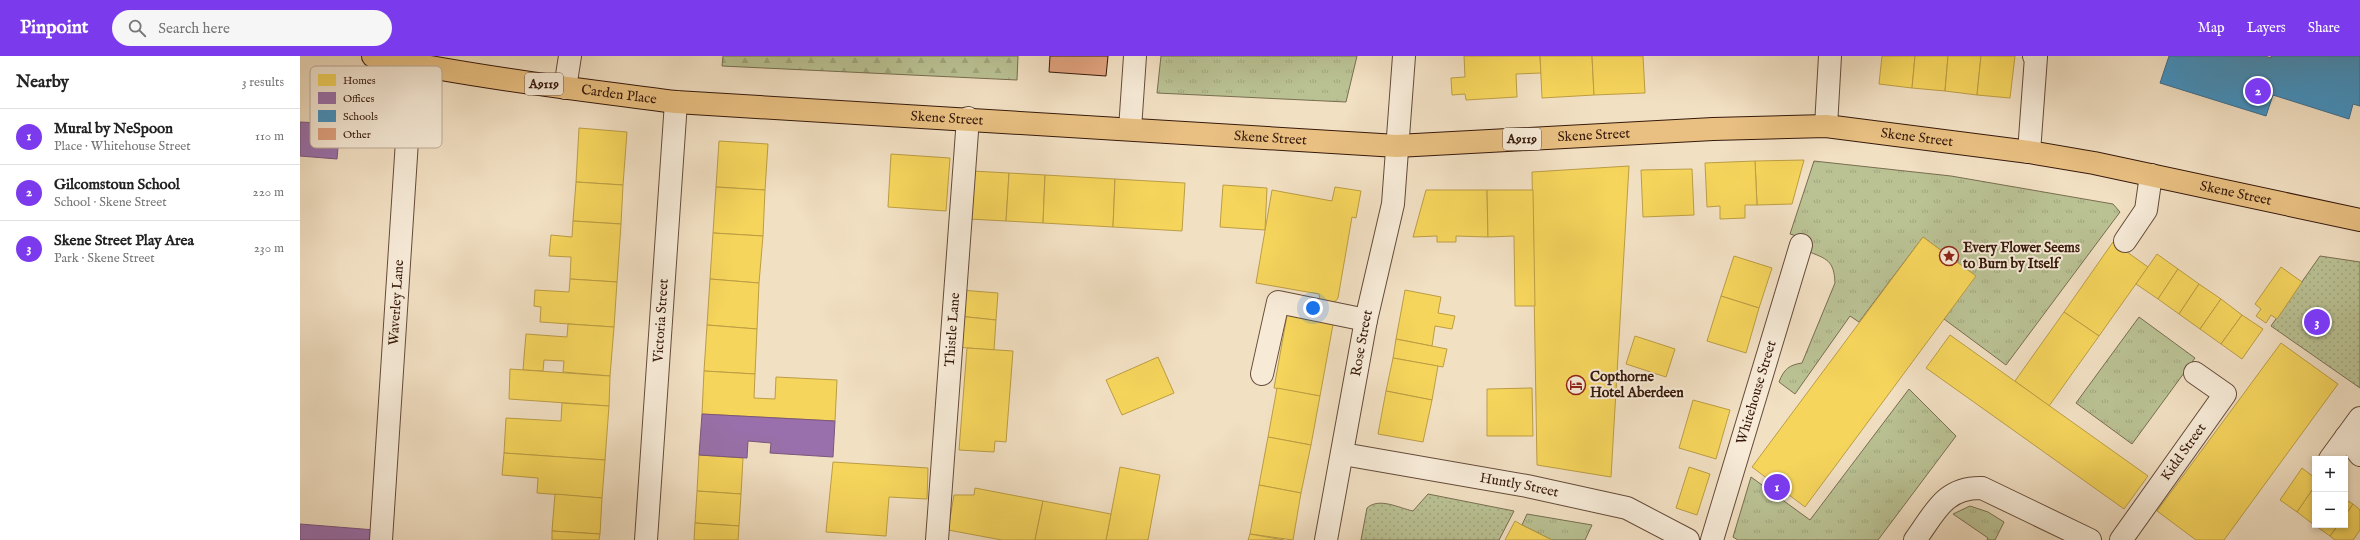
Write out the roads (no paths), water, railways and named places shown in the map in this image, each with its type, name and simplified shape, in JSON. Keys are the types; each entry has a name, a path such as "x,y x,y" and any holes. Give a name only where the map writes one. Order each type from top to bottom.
{"main road":[{"name":"Carden Place","path":"373,56 425,66"},
{"name":"Carden Place","path":"442,69 566,88 676,102"},
{"name":"Skene Street","path":"676,102 968,118 1397,146 1713,129 1826,126 2029,152 2151,175 2360,220"}],"street":[{"path":"566,88 570,56"},
{"path":"1130,129 1135,56"},
{"name":"Rose Street","path":"1326,540 1343,454 1366,320 1393,204 1404,56"},
{"path":"1826,126 1830,56"},
{"path":"2029,152 2036,57 2034,56"},
{"name":"Victoria Street","path":"646,540 676,102"},
{"name":"Thistle Lane","path":"937,540 968,118"},
{"name":"Waverley Lane","path":"381,540 407,148"},
{"path":"2125,241 2146,210 2151,175"},
{"name":"Whitehouse Street","path":"1712,540 1801,245"},
{"path":"1262,374 1278,302 1366,320"},
{"name":"Kidd Street","path":"2121,540 2225,394 2195,373"},
{"path":"2332,456 2360,418"},
{"path":"2346,438 2360,455"},
{"name":"Huntly Street","path":"1343,454 1527,486 1627,508 1688,540"},
{"path":"1915,540 1945,499 1962,489 1982,488 2090,540"}],"place":[{"name":"Gilcomstoun School","path":"2258,91"},
{"name":"Every Flower Seems to Burn by Itself","path":"1949,256"},
{"name":"Skene Street Play Area","path":"2317,322"},
{"name":"Copthorne Hotel Aberdeen","path":"1576,385"},
{"name":"Mural by NeSpoon","path":"1777,487"}]}
